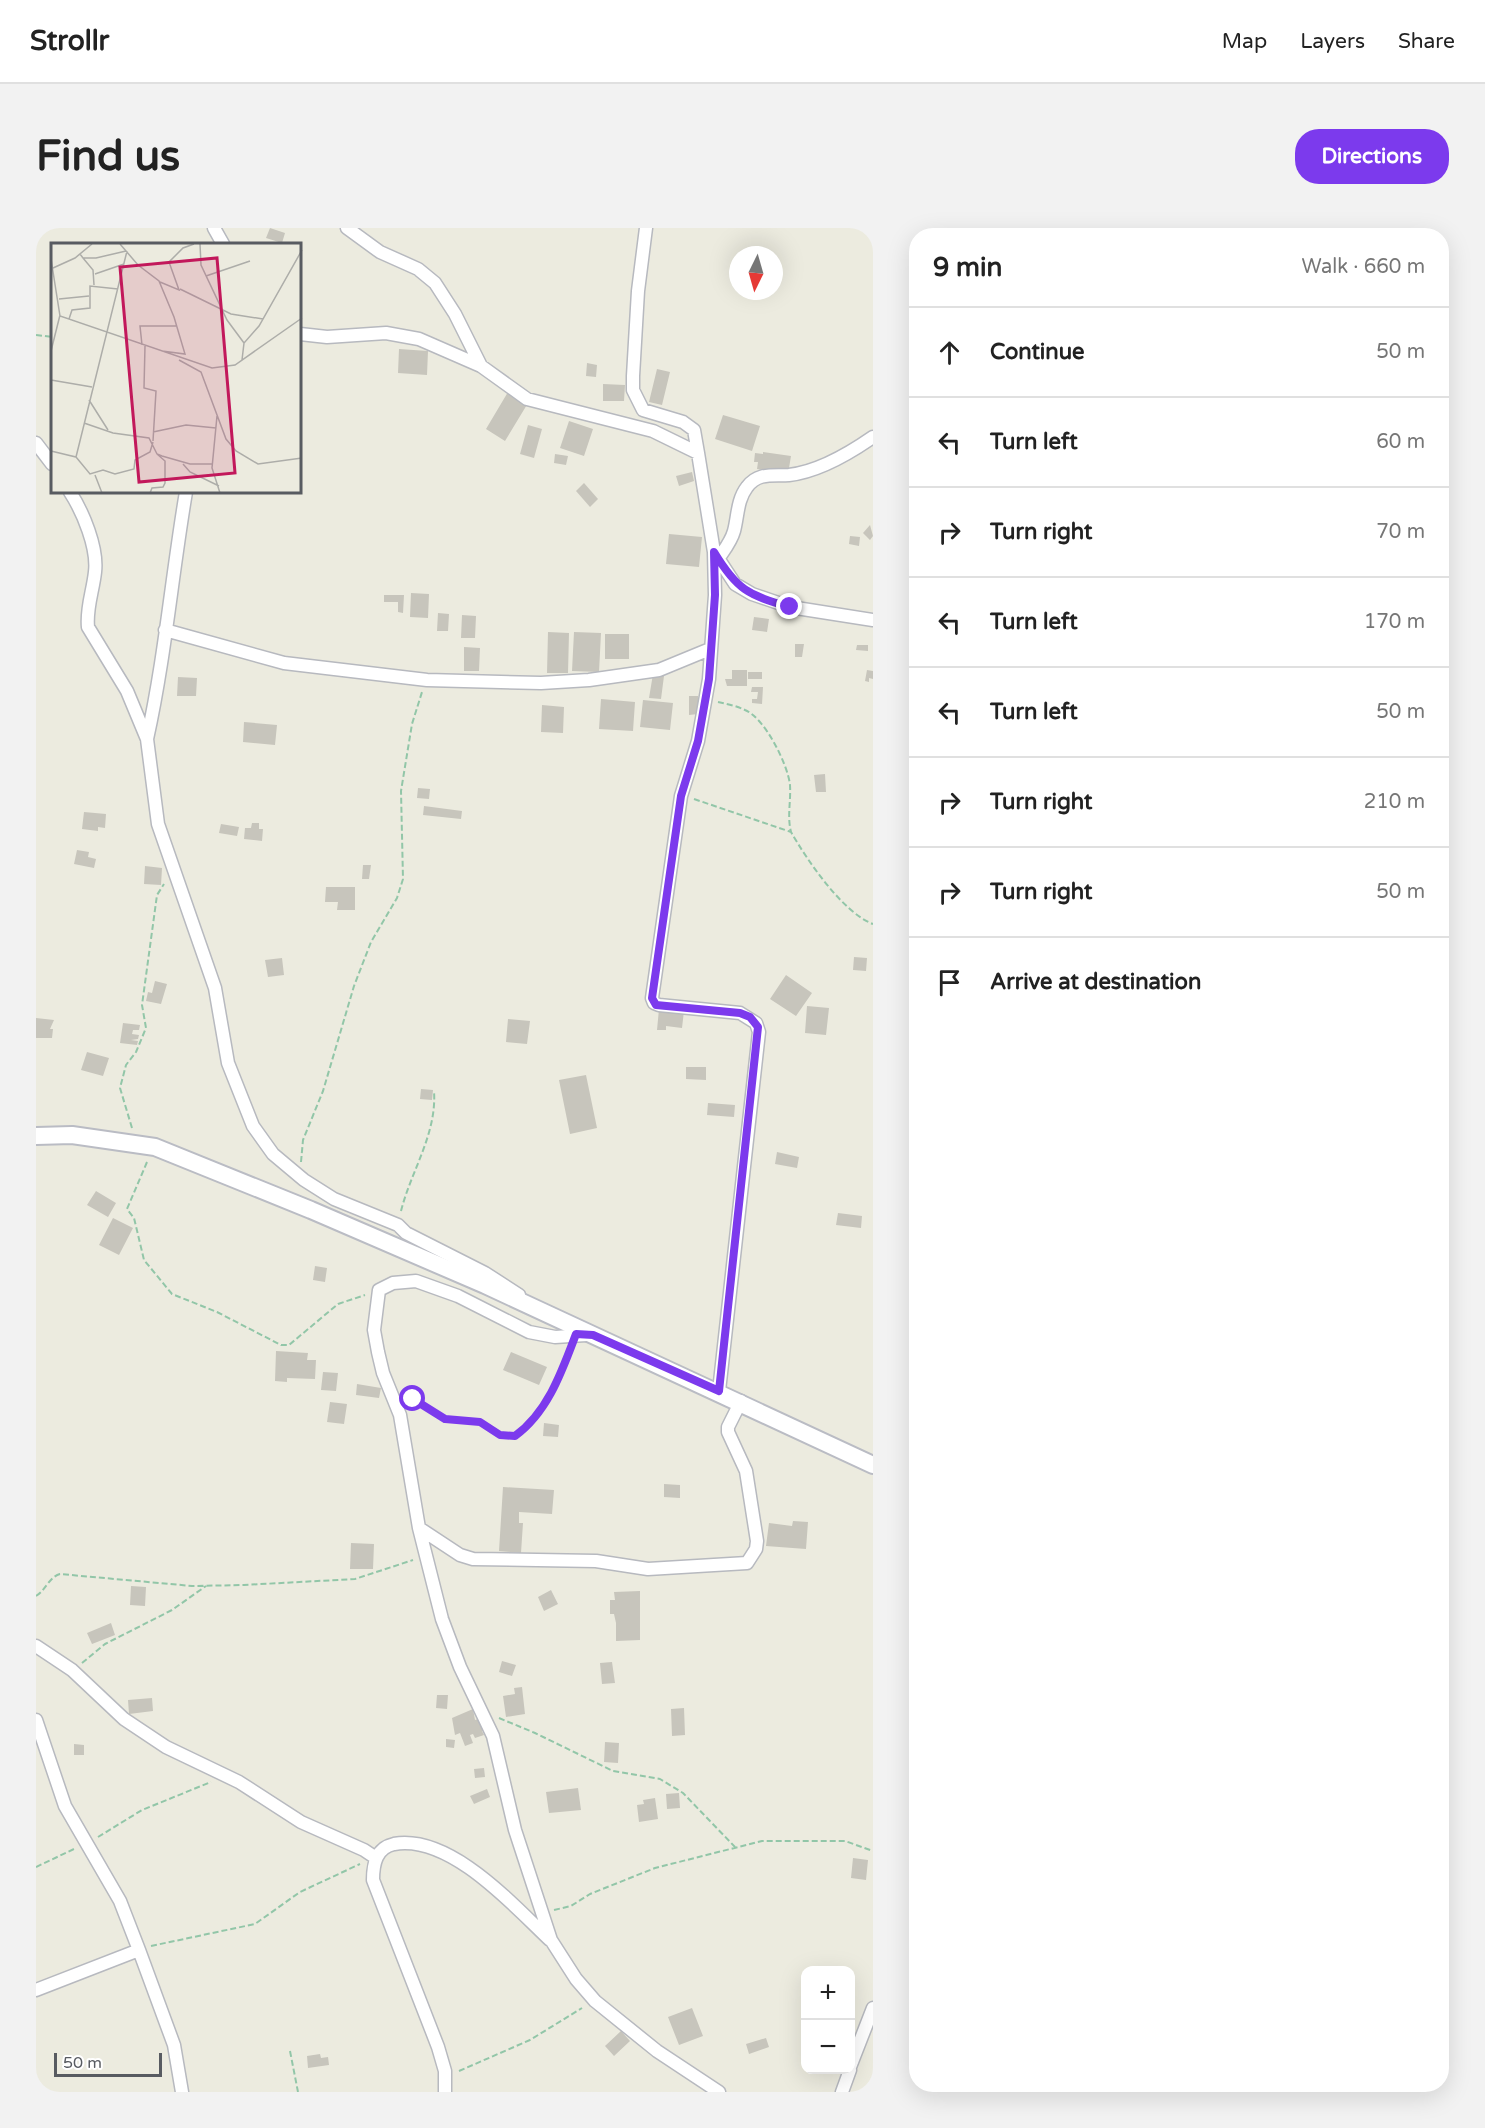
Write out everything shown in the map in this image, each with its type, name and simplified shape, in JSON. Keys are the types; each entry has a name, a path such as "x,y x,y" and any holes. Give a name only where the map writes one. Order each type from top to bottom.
{"street":[{"path":"214,228 222,243"},
{"path":"347,228 380,252 418,269 435,283 455,314 481,366"},
{"path":"646,228 638,291 633,390 644,410 683,422 694,430 716,556 706,700 698,741 681,796 653,1001 659,1005 740,1013 756,1023 759,1032 719,1391"},
{"path":"302,334 327,337 386,333 439,346 481,366 527,399 653,431 698,453"},
{"path":"716,556 733,533 740,499 752,480 760,476 791,475 808,470 859,447 873,437"},
{"path":"36,443 51,464"},
{"path":"71,494 87,528 96,568 87,617 88,627 127,691 147,739 154,806 167,856 215,988 228,1063 245,1110 262,1142 304,1180 334,1199 398,1226 406,1233 485,1273 535,1308"},
{"path":"147,739 159,684 186,494"},
{"path":"716,556 735,584 752,594 790,607 873,620"},
{"path":"165,630 284,663 427,680 542,683 590,680 659,670 710,649"},
{"path":"36,1136 72,1135 134,1142 155,1147 311,1210 535,1308 741,1401 873,1465"},
{"path":"550,1940 543,1911 515,1830 498,1755 442,1619 419,1528 400,1414 388,1388 374,1330 379,1290 393,1283 416,1281 458,1296 529,1332 555,1337 576,1334 593,1335"},
{"path":"419,1528 459,1555 473,1559 596,1561 648,1569 747,1563 756,1549 757,1541 750,1491 746,1471 728,1432 728,1426 741,1401"},
{"path":"36,1646 72,1670 124,1719 141,1731 187,1758 225,1775 301,1822 373,1856"},
{"path":"36,1720 64,1806 120,1900 174,2045 182,2092"},
{"path":"373,1856 381,1850 402,1843 434,1848 490,1884 550,1940 576,1979 595,2001 657,2051 719,2092"},
{"path":"373,1856 373,1880 427,2017 445,2076 445,2092"},
{"path":"36,1990 139,1950"},
{"path":"855,2055 873,2008"},
{"path":"842,2092 848,2074"}],"path":[{"path":"36,335 51,337"},
{"path":"304,1180 303,1140 323,1091 354,986 372,942 397,898 403,879 403,775 412,724 427,680"},
{"path":"706,700 747,710 755,717 778,750 790,786 788,820 791,832 846,905 860,919 873,924"},
{"path":"681,796 720,806 791,832"},
{"path":"134,1142 120,1088 126,1065 136,1052 146,1028 141,1005 157,895 168,877 167,856"},
{"path":"398,1226 406,1191 424,1151 434,1091"},
{"path":"155,1147 138,1178 126,1209 134,1218 144,1260 172,1294 216,1312 281,1346 289,1345 338,1304 379,1290"},
{"path":"388,1388 445,1419 480,1422 500,1435 515,1436 533,1421 552,1393 576,1334"},
{"path":"36,1596 53,1576 60,1574 206,1586 355,1578 427,1555"},
{"path":"72,1670 105,1644 172,1610 206,1586"},
{"path":"482,1712 535,1733 613,1771 660,1779 683,1793 735,1847"},
{"path":"36,1867 86,1845 142,1810 225,1775"},
{"path":"543,1911 571,1906 590,1894 655,1868 762,1841 833,1840 857,1844 873,1851"},
{"path":"139,1950 175,1939 238,1930 255,1924 300,1892 373,1856"},
{"path":"445,2076 530,2040 595,2001"},
{"path":"290,2051 298,2092"}],"building":[{"path":"270,228 285,233 282,243 266,238"},
{"path":"399,349 428,351 427,375 398,373"},
{"path":"587,363 597,365 596,377 586,376"},
{"path":"657,369 670,372 662,405 649,402"},
{"path":"603,384 625,385 624,401 603,401"},
{"path":"508,392 528,403 505,441 486,429"},
{"path":"723,415 760,426 752,451 715,439"},
{"path":"569,421 593,429 584,456 560,448"},
{"path":"528,425 542,429 534,458 520,454"},
{"path":"763,452 791,456 788,474 757,469 758,462 754,462 755,453 763,454"},
{"path":"555,454 568,456 566,465 554,463"},
{"path":"692,472 694,481 679,486 676,476"},
{"path":"584,483 598,499 590,507 576,491"},
{"path":"870,525 873,536 870,540 863,533"},
{"path":"669,534 702,537 699,567 666,564"},
{"path":"850,536 860,537 859,546 849,544"},
{"path":"411,593 429,594 428,618 410,617"},
{"path":"384,595 404,595 403,613 398,612 398,602 384,602"},
{"path":"438,613 449,614 448,631 437,631"},
{"path":"462,615 476,616 475,638 461,638"},
{"path":"754,617 769,619 767,632 752,630"},
{"path":"548,632 569,633 568,673 547,673"},
{"path":"574,632 601,633 599,672 572,671"},
{"path":"605,634 629,634 629,659 605,659"},
{"path":"795,644 804,644 802,657 795,657"},
{"path":"857,645 868,645 868,651 856,650"},
{"path":"464,647 480,648 479,671 464,671"},
{"path":"732,670 747,670 747,686 727,686 725,679 732,679"},
{"path":"867,670 873,671 873,679 869,678 869,682 865,681"},
{"path":"748,672 762,672 762,679 748,679"},
{"path":"653,674 664,676 661,699 649,698"},
{"path":"178,677 197,678 196,696 177,696"},
{"path":"752,687 763,687 762,704 752,703 752,699 757,699 758,692 751,692"},
{"path":"689,696 698,696 698,714 689,715"},
{"path":"601,699 635,702 633,731 599,729"},
{"path":"643,700 673,703 670,730 640,727"},
{"path":"542,705 564,707 563,733 541,732"},
{"path":"244,722 277,725 275,745 243,742"},
{"path":"825,774 826,792 816,792 814,775"},
{"path":"418,788 430,789 429,799 417,798"},
{"path":"424,806 462,811 461,819 423,815"},
{"path":"84,812 106,814 105,828 98,827 98,831 82,829"},
{"path":"252,823 259,823 259,829 263,829 262,841 244,839 245,828 251,828"},
{"path":"221,824 239,827 237,836 219,833"},
{"path":"77,850 89,852 88,857 96,859 94,868 74,864"},
{"path":"363,865 371,865 369,879 362,879"},
{"path":"145,866 162,868 161,885 144,884"},
{"path":"326,887 355,887 355,910 337,910 338,902 325,902"},
{"path":"854,957 867,958 866,971 853,970"},
{"path":"282,958 284,975 268,977 265,960"},
{"path":"786,975 812,993 796,1016 770,999"},
{"path":"155,981 167,984 161,1004 146,1001 148,992 152,993"},
{"path":"807,1006 829,1008 826,1035 805,1033"},
{"path":"659,1009 684,1011 682,1028 666,1026 666,1030 657,1030"},
{"path":"36,1018 54,1020 50,1029 53,1029 52,1038 36,1038"},
{"path":"508,1019 530,1021 527,1044 506,1042"},
{"path":"123,1023 140,1025 139,1030 133,1030 132,1034 139,1035 138,1039 131,1040 138,1041 137,1045 120,1043"},
{"path":"87,1052 109,1058 103,1076 81,1070"},
{"path":"686,1067 706,1067 706,1080 686,1079"},
{"path":"586,1075 597,1128 570,1134 559,1080"},
{"path":"421,1089 433,1090 432,1100 420,1099"},
{"path":"708,1103 735,1105 734,1117 707,1115"},
{"path":"777,1152 799,1157 797,1168 775,1164"},
{"path":"96,1191 116,1203 108,1217 87,1205"},
{"path":"838,1213 862,1216 861,1228 836,1225"},
{"path":"113,1218 133,1228 119,1255 99,1245"},
{"path":"315,1266 327,1268 325,1282 313,1280"},
{"path":"276,1351 308,1353 307,1360 316,1360 315,1379 287,1378 287,1382 275,1381"},
{"path":"511,1352 547,1367 539,1385 503,1370"},
{"path":"323,1372 338,1373 336,1391 321,1390"},
{"path":"357,1384 381,1388 379,1398 356,1395"},
{"path":"330,1402 347,1404 344,1424 327,1422"},
{"path":"544,1423 559,1425 558,1437 543,1436"},
{"path":"664,1484 680,1485 680,1498 664,1497"},
{"path":"503,1487 554,1490 552,1514 519,1512 519,1523 523,1523 521,1553 499,1551"},
{"path":"793,1521 808,1522 806,1549 766,1546 769,1523 792,1526"},
{"path":"351,1543 374,1544 373,1569 350,1569"},
{"path":"131,1586 146,1587 145,1606 130,1605"},
{"path":"551,1590 558,1604 544,1611 538,1597"},
{"path":"640,1591 640,1640 616,1641 616,1623 614,1614 610,1614 610,1600 615,1600 614,1592"},
{"path":"111,1623 115,1635 92,1644 87,1633"},
{"path":"502,1661 516,1665 512,1676 499,1672"},
{"path":"612,1662 615,1683 602,1684 600,1663"},
{"path":"522,1687 525,1714 506,1717 503,1696 515,1694 514,1688"},
{"path":"437,1695 448,1695 447,1709 436,1708"},
{"path":"152,1698 153,1711 129,1714 128,1700"},
{"path":"684,1708 685,1735 672,1736 671,1709"},
{"path":"473,1709 475,1720 481,1718 485,1729 482,1731 484,1735 475,1738 473,1734 470,1735 473,1743 465,1746 460,1733 455,1735 452,1718"},
{"path":"446,1739 455,1740 454,1748 446,1747"},
{"path":"605,1742 619,1743 618,1763 604,1762"},
{"path":"74,1744 84,1745 84,1755 74,1755"},
{"path":"484,1768 485,1777 475,1778 474,1769"},
{"path":"578,1788 581,1810 549,1813 546,1792"},
{"path":"487,1789 490,1797 474,1804 470,1796"},
{"path":"679,1793 680,1808 667,1809 666,1794"},
{"path":"655,1798 658,1819 639,1822 637,1805 644,1804 643,1800"},
{"path":"853,1858 868,1860 866,1880 851,1878"},
{"path":"692,2008 703,2036 679,2045 668,2017"},
{"path":"621,2031 630,2041 614,2056 605,2046"},
{"path":"766,2038 769,2047 749,2054 746,2044"},
{"path":"320,2054 321,2058 328,2057 329,2065 308,2068 307,2056"}],"route":[{"path":"413,1399 445,1419 480,1422 500,1435 515,1436 533,1421 552,1393 576,1334 593,1335 719,1391 759,1032 756,1023 750,1017 740,1013 656,1005 652,998 681,796 698,741 709,679 715,595 714,552 735,584 752,594 790,607"}]}
